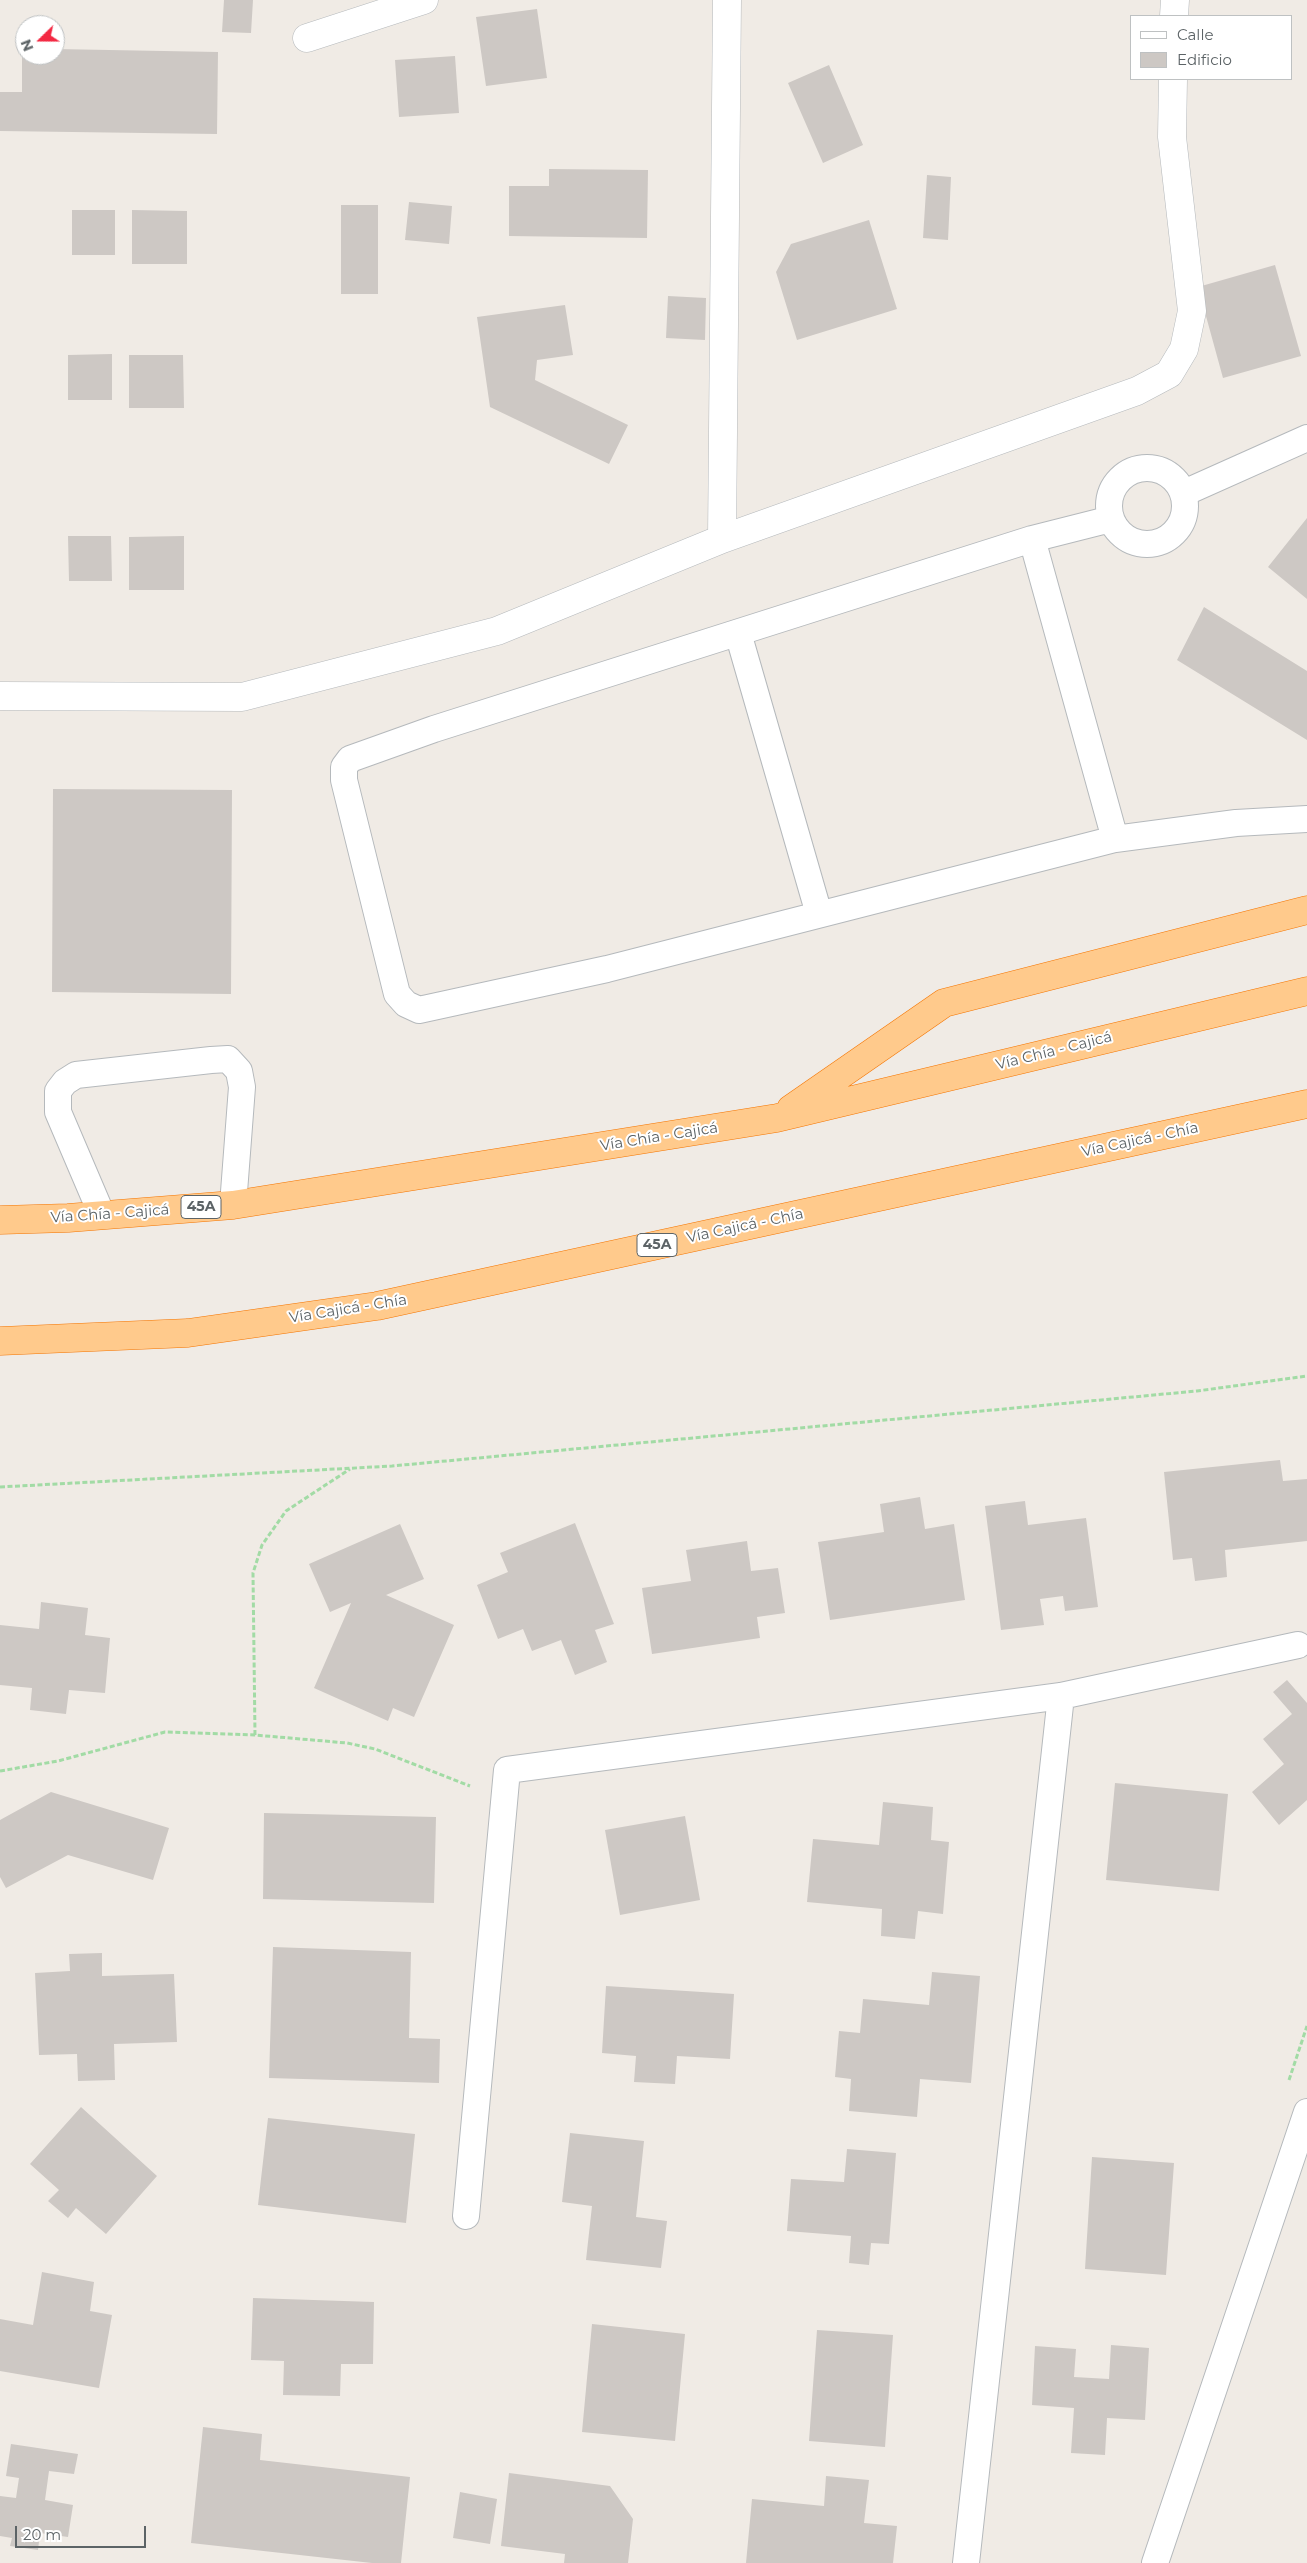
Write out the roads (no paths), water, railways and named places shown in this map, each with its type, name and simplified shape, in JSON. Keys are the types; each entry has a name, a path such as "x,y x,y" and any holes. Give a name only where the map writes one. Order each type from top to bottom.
{"highway":[{"path":"777,1118 944,1002 1307,910"},
{"name":"Vía Chía - Cajicá","path":"0,1220 102,1215 233,1205 777,1118 1307,990"},
{"name":"Vía Cajicá - Chía","path":"0,1340 188,1333 377,1306 1307,1104"}],"street":[{"path":"307,38 424,0"},
{"path":"722,539 727,0"},
{"path":"1174,15 1175,0"},
{"path":"0,696 242,696 497,631 722,539 1137,391 1169,374 1184,349 1192,311 1172,137 1173,80"}],"lane":[{"path":"1184,492 1307,438"},
{"path":"1154,467 1173,476 1184,492 1186,516 1172,537 1149,545 1125,538 1111,519 1109,499 1118,480 1134,469 1154,467"},
{"path":"1111,519 1032,539 434,729 350,759 344,767 344,780 397,994 406,1004 419,1010 607,969 1116,839 1236,823 1307,819"},
{"path":"1032,539 1116,839"},
{"path":"738,633 819,914"},
{"path":"102,1215 58,1112 58,1091 64,1082 76,1076 211,1060 228,1059 239,1071 242,1087 233,1205"},
{"path":"466,2216 507,1770 1061,1696 1298,1645"},
{"path":"966,2563 1061,1696"},
{"path":"1155,2563 1307,2112"}]}
